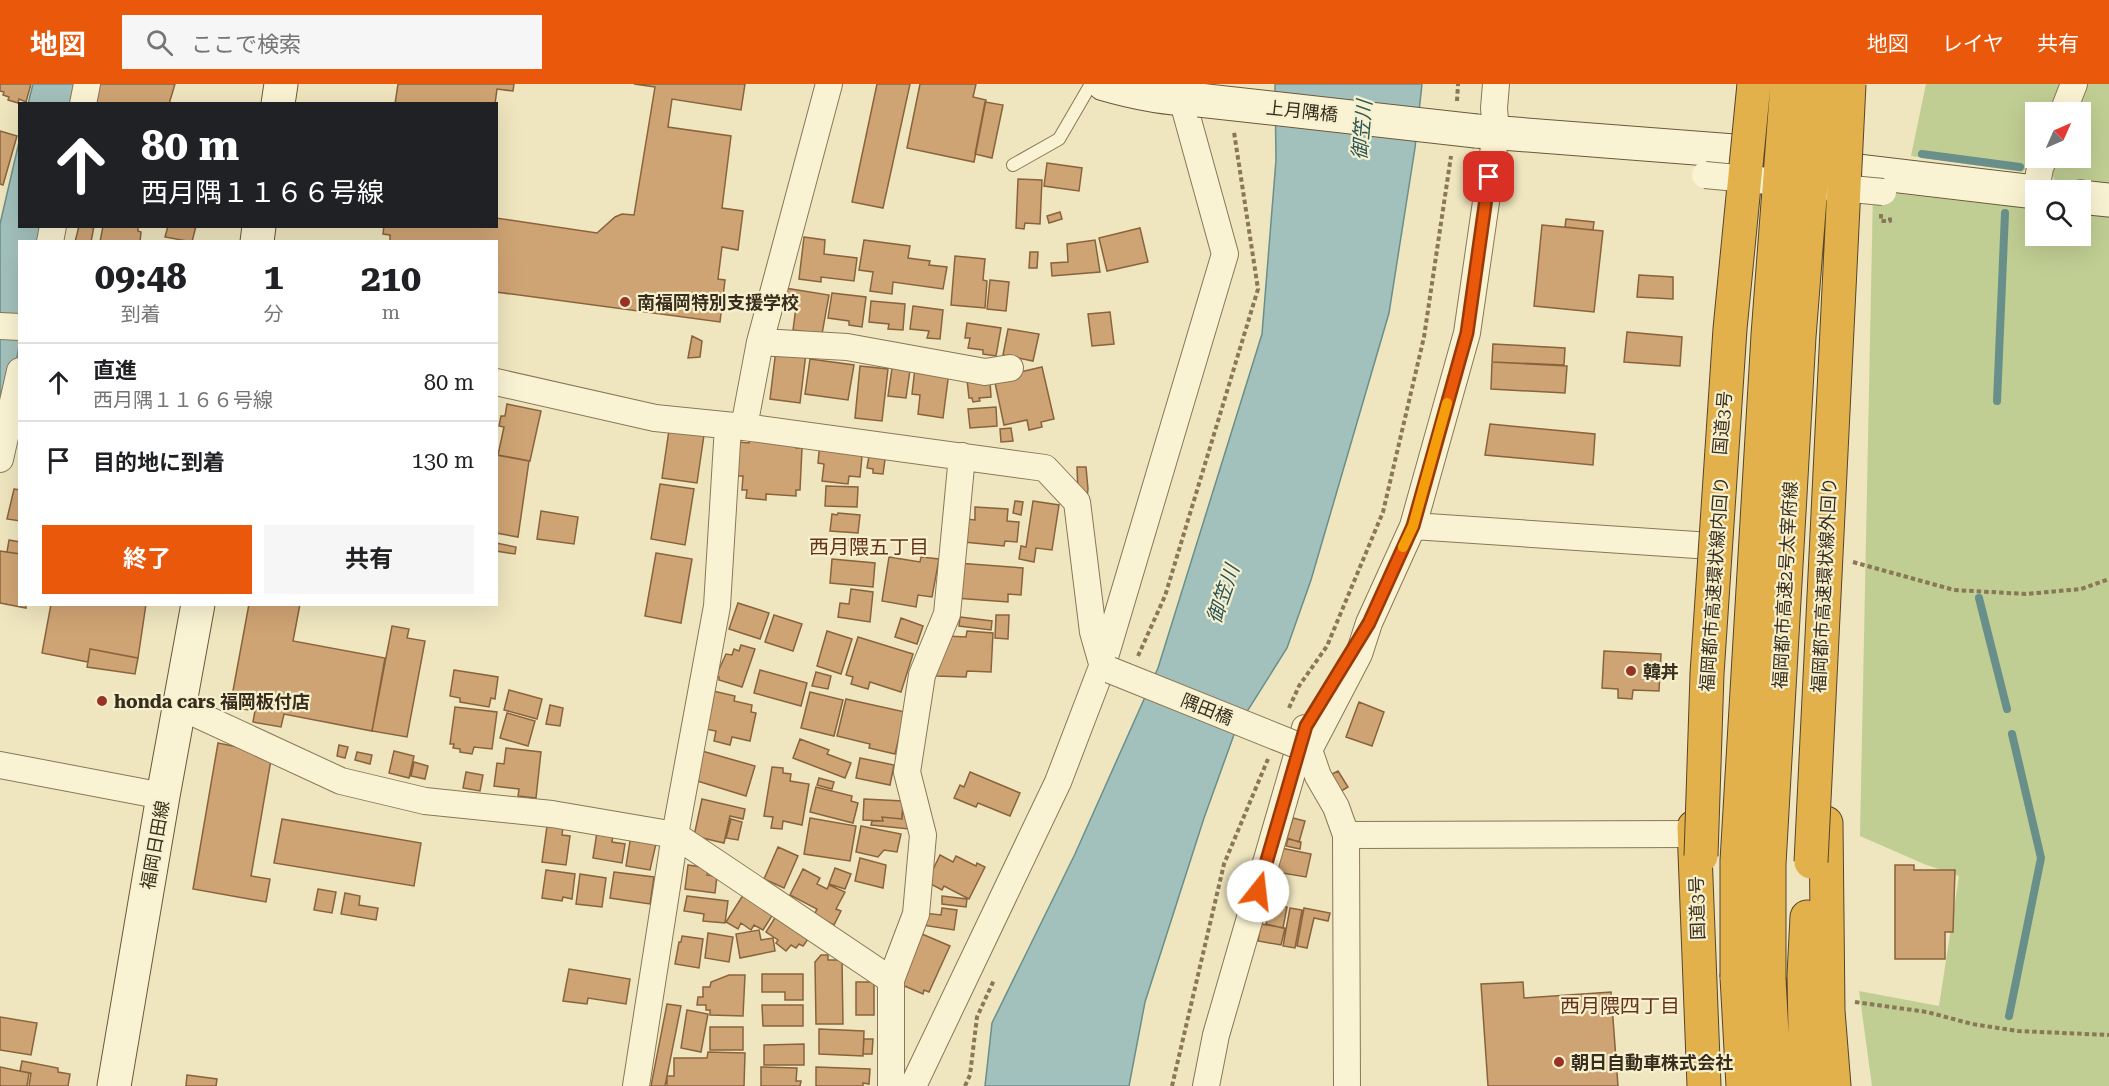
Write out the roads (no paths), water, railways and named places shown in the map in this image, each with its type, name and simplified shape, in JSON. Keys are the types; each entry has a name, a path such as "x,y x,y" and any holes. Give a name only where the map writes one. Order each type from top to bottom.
{"highway":[{"name":"国道3号","path":"1704,1086 1694,834 1711,546 1754,84"},
{"name":"福岡都市高速環状線内回り","path":"1704,1086 1700,978 1701,856 1707,674 1730,329 1754,84"},
{"name":"福岡都市高速2号太宰府線","path":"1775,1086 1753,978 1738,849 1768,335 1787,84"},
{"name":"福岡都市高速2号太宰府線","path":"1743,1086 1753,978 1769,864 1798,349 1819,84"},
{"path":"1834,1086 1828,1011 1824,696 1851,84"},
{"name":"福岡都市高速環状線外回り","path":"1806,1086 1804,975 1851,84"}],"street":[{"path":"83,102 87,84"},
{"path":"278,102 281,84"},
{"path":"636,1086 675,835 717,606 736,426 829,84"},
{"name":"上月隅橋","path":"1104,84 1131,92 1186,94 1747,152 1849,170 2025,190"},
{"path":"1347,1086 1346,835 1336,807 1306,749 1359,654 1369,623 1413,526 1467,333 1476,123 1494,108 1496,84"},
{"path":"2067,102 2074,84"},
{"path":"913,1086 1058,782 1106,669 1225,254 1186,94"},
{"path":"1705,175 1883,192"},
{"path":"2091,198 2109,200"},
{"path":"0,326 18,327"},
{"path":"760,342 847,347 985,372 1010,368"},
{"path":"0,459 18,380"},
{"path":"498,382 655,418 736,426 1045,468 1077,502 1093,632 1106,669"},
{"path":"891,1086 891,980 916,914 923,835 907,772 922,675 947,614 962,456"},
{"path":"1413,526 1711,546"},
{"name":"福岡日田線","path":"114,1086 198,606"},
{"path":"1206,1086 1216,1035 1306,726 1369,623"},
{"name":"隅田橋","path":"1106,669 1306,749"},
{"path":"181,706 341,781 425,801 552,814 675,835 891,980"},
{"path":"0,765 163,796"},
{"path":"1346,835 1694,834"}],"lane":[{"path":"1013,165 1059,139 1091,84"}],"water":[{"path":"33,84 76,84 72,102 28,102"},
{"name":"御笠川","path":"1275,84 1422,84 1415,148 1389,313 1311,580 1287,648 1236,729 1204,818 1145,1002 1129,1086 985,1086 992,1023 1075,854 1158,668 1262,334 1276,160"},
{"path":"18,146 18,228 45,228 41,240 18,240 18,352 0,452 0,224"}],"waterway":[{"path":"1922,154 2020,167"},
{"path":"1997,401 2005,213"},
{"path":"1979,598 2007,709"},
{"path":"2009,1016 2041,858 2012,734"}],"place":[{"name":"南福岡特別支援学校","path":"625,302"},
{"name":"韓丼","path":"1631,671"},
{"name":"honda cars 福岡板付店","path":"102,701"},
{"name":"朝日自動車株式会社","path":"1559,1062"}],"district":[{"name":"西月隈五丁目","path":"869,547"},
{"name":"西月隈四丁目","path":"1620,1006"}]}
